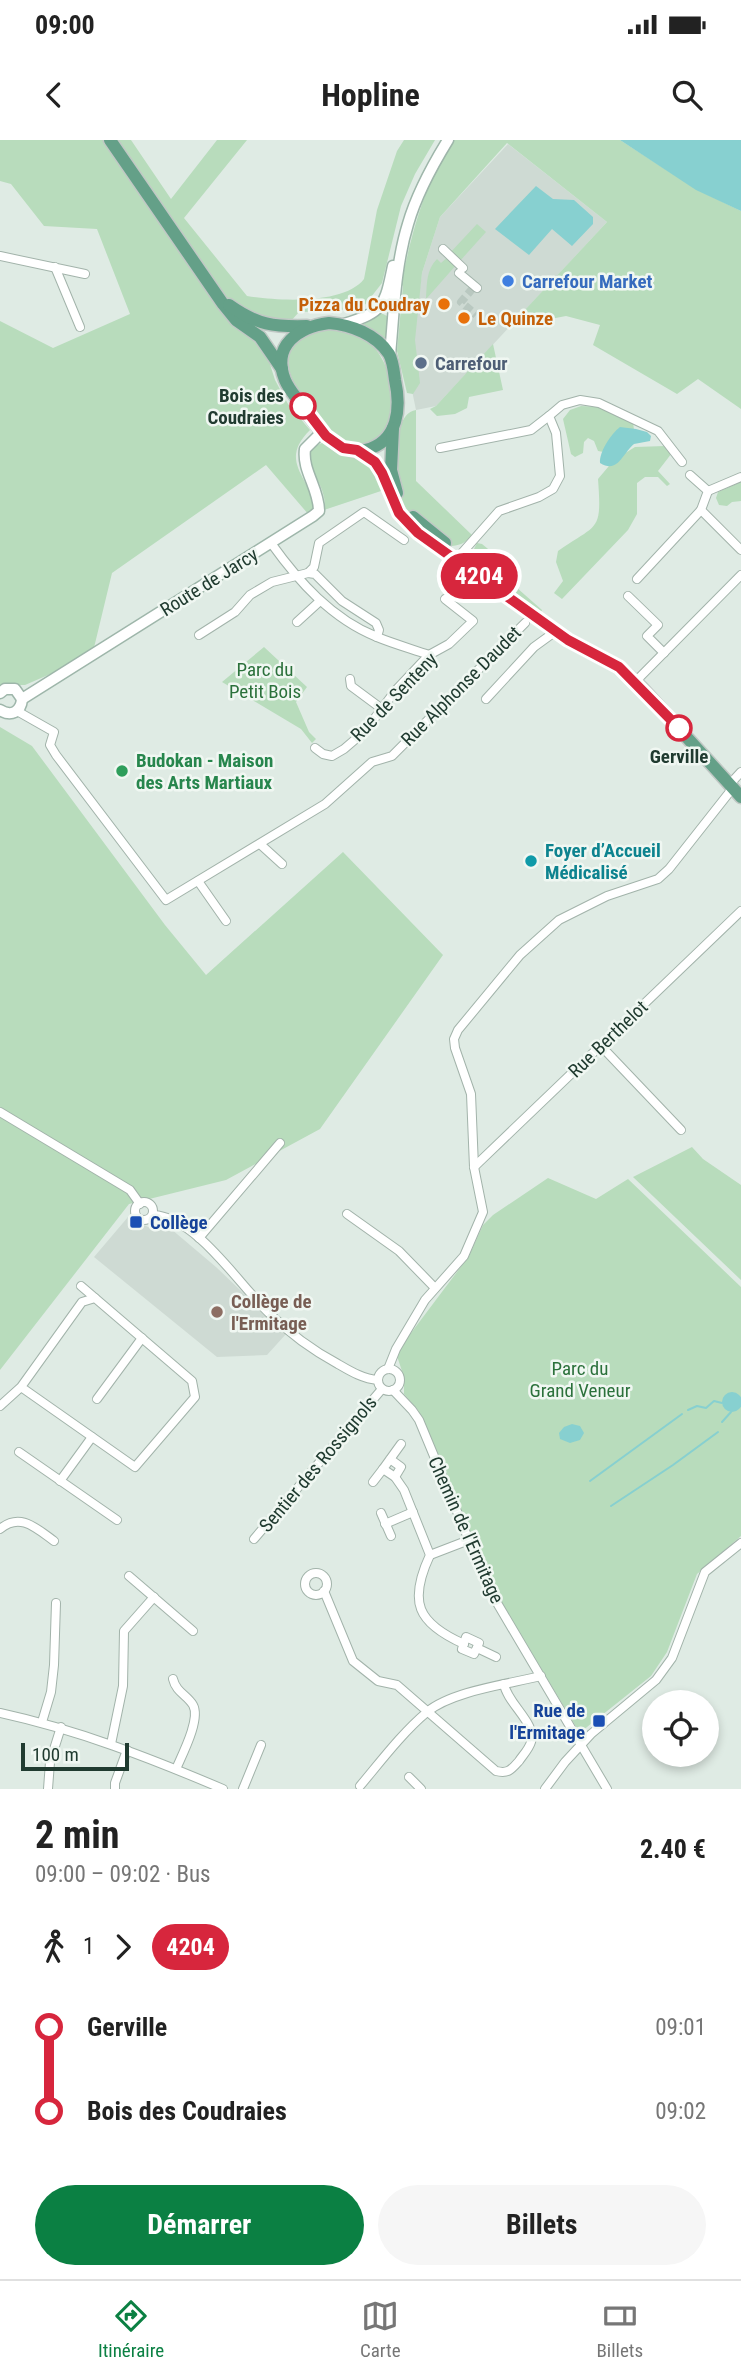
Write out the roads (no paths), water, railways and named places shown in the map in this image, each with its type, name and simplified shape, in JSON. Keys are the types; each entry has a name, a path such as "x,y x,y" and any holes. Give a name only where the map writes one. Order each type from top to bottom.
{"main road":[{"path":"110,140 236,320 260,337 282,369"},
{"path":"208,282 230,306 250,319 268,325 344,324 365,333 379,343 390,355 398,402 397,421 377,446 357,450 343,448 322,432 286,382 282,360 288,343 294,335 311,326"},
{"path":"393,428 391,470 397,492 407,511 555,631 619,667 683,732 734,790"},
{"path":"357,450 375,462 399,513 418,533 519,603"}],"street":[{"path":"344,324 371,315 384,300 402,222 418,184 442,140"},
{"path":"390,355 398,272 408,224 438,156 448,140"},
{"path":"443,248 475,288"},
{"path":"0,256 85,274"},
{"path":"55,267 80,327"},
{"path":"440,448 531,430 562,405 580,400 599,403 658,431 682,462"},
{"path":"461,554 499,511 553,489 560,475 556,433 549,416"},
{"name":"Route de Jarcy","path":"22,699 309,520 319,511 318,495 307,470 304,455 308,443 322,432"},
{"path":"690,475 708,491"},
{"path":"637,579 701,510 708,491 741,477"},
{"path":"701,510 741,550"},
{"path":"308,573 314,567 319,543 364,512 404,540"},
{"path":"271,543 295,576 320,601 350,624 376,637 429,655"},
{"path":"199,635 234,612 250,595 272,582 308,573 314,574 357,612 376,623 379,630 376,637"},
{"path":"635,682 741,575"},
{"path":"628,596 658,625 648,636 664,653"},
{"name":"Rue de Senteny","path":"316,748 323,754 332,756 365,731 429,655 449,644 473,621 446,599"},
{"path":"297,622 320,601"},
{"name":"Rue Alphonse Daudet","path":"17,711 54,732 50,745 56,755 166,900 325,804 372,762 392,755 525,623"},
{"path":"486,699 534,647 555,631"},
{"path":"349,679 351,686 382,709"},
{"path":"0,693 5,689 15,690 22,699 17,711 8,713 0,710"},
{"path":"393,1391 382,1388 378,1380 381,1373 388,1369 396,1349 435,1288 464,1256 484,1212 474,1167 472,1104 455,1048 454,1039 458,1030 520,955 559,920 607,896 640,887 669,869 734,790 741,772"},
{"path":"260,844 282,864"},
{"path":"198,881 226,921"},
{"name":"Rue Berthelot","path":"474,1167 741,911"},
{"path":"601,1046 681,1130"},
{"path":"0,1112 104,1177 130,1190 139,1204"},
{"path":"199,1238 281,1143"},
{"path":"153,1215 151,1205 145,1202 135,1209 138,1218 146,1220 153,1215 170,1217 199,1238 271,1315 319,1354 363,1377 378,1380"},
{"path":"347,1214 399,1251 435,1288"},
{"path":"21,1387 135,1467 195,1397 192,1381 81,1286"},
{"path":"0,1406 21,1387 82,1302 95,1298"},
{"path":"97,1399 142,1338"},
{"name":"Chemin de l'Ermitage","path":"388,1369 397,1372 400,1379 398,1387 393,1391 419,1420 490,1591 581,1744"},
{"name":"Sentier des Rossignols","path":"254,1539 382,1388"},
{"path":"60,1480 92,1437"},
{"path":"373,1482 401,1444"},
{"path":"19,1452 117,1520"},
{"path":"390,1459 401,1467 395,1477"},
{"path":"383,1469 395,1477 404,1490 430,1555 418,1587 422,1613 441,1634 464,1644 467,1637 479,1643 477,1648 496,1657"},
{"path":"386,1524 413,1512"},
{"path":"381,1513 391,1536"},
{"path":"0,1529 10,1522 19,1521 31,1525 54,1541"},
{"path":"430,1555 469,1540"},
{"path":"545,1789 581,1744 656,1680 672,1658 705,1572 741,1543"},
{"path":"129,1576 193,1631"},
{"path":"324,1591 353,1661 378,1681 397,1685 496,1771 504,1773 511,1770 531,1745 533,1738 532,1730 506,1694 504,1684"},
{"path":"111,1744 123,1686 124,1631 154,1597"},
{"path":"42,1722 53,1679 55,1603"},
{"path":"360,1786 428,1712 443,1703 504,1684 541,1676"},
{"path":"165,1689 174,1683 193,1705 195,1713 195,1721 176,1769"},
{"path":"0,1713 61,1727 111,1744 223,1789"},
{"path":"48,1789 50,1762 61,1727"},
{"path":"581,1744 607,1789"},
{"path":"243,1789 261,1745"},
{"path":"115,1789 127,1750"},
{"path":"409,1777 422,1789"}],"water":[{"path":"620,140 741,140 741,211 696,190"},
{"path":"536,186 553,199 574,200 593,217 593,224 572,246 552,229 529,255 495,229"},
{"path":"620,427 647,432 651,436 650,441 634,444 616,464 606,466 600,463 601,454"},
{"path":"732,1392 739,1395 742,1402 739,1409 732,1412 725,1409 722,1402 725,1395"},
{"path":"572,1424 580,1426 584,1433 580,1440 570,1443 560,1439 559,1433"}],"waterway":[{"path":"688,1410 697,1406 706,1408 714,1401 722,1403"},
{"path":"722,1422 731,1412"},
{"path":"590,1481 682,1414"},
{"path":"611,1506 718,1432"}],"tunnel":[{"path":"473,288 461,302 476,315"}],"place":[{"name":"Carrefour Market","path":"508,281"},
{"name":"Pizza du Coudray","path":"444,304"},
{"name":"Le Quinze","path":"464,318"},
{"name":"Carrefour","path":"421,363"},
{"name":"Bois des Coudraies","path":"303,406"},
{"name":"Gerville","path":"679,728"},
{"name":"Budokan - Maison des Arts Martiaux","path":"122,771"},
{"name":"Foyer d’Accueil Médicalisé","path":"531,861"},
{"name":"Collège","path":"136,1222"},
{"name":"Collège de l'Ermitage","path":"217,1312"},
{"name":"Rue de l'Ermitage","path":"599,1721"}],"park label":[{"name":"Parc du Petit Bois","path":"265,680"},
{"name":"Parc du Grand Veneur","path":"580,1379"}]}
